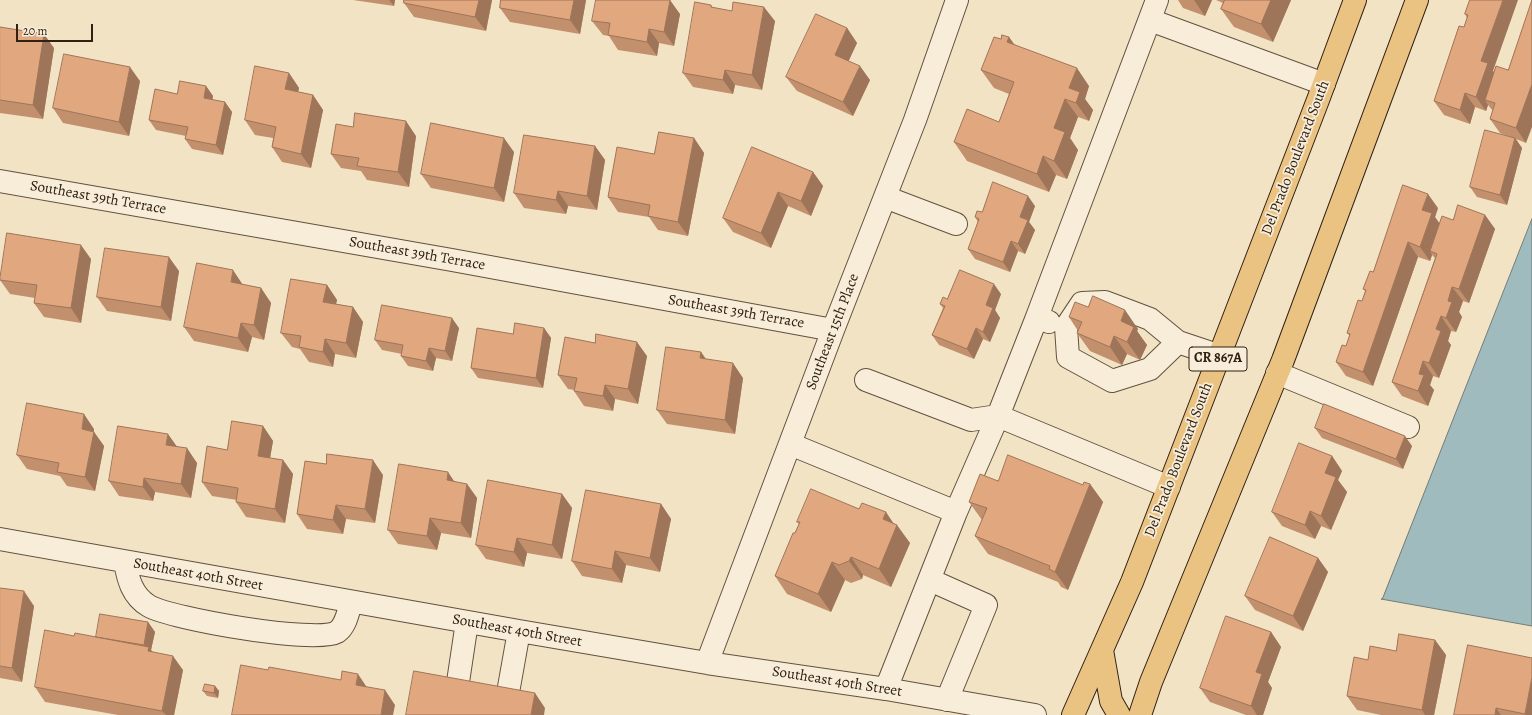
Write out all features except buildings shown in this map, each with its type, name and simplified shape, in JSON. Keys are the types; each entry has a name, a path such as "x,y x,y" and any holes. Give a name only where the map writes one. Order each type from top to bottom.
{"main road":[{"name":"Del Prado Boulevard South","path":"1073,715 1132,582 1220,356 1355,0"},
{"path":"1140,715 1277,373 1417,0"},
{"path":"1102,650 1111,700 1119,715"}],"street":[{"name":"Southeast 15th Place","path":"707,663 885,197 957,0"},
{"path":"886,689 956,512 998,416 1037,317 1157,0"},
{"path":"1150,20 1324,84"},
{"name":"Southeast 39th Terrace","path":"0,181 452,260 833,330"},
{"path":"885,197 956,224"},
{"path":"1178,342 1150,369 1112,381 1068,358 1066,327 1082,303 1104,302 1150,319 1178,342 1220,356"},
{"path":"1037,317 1066,327"},
{"path":"1277,373 1408,427"},
{"path":"866,380 972,420 998,416 1169,487"},
{"path":"790,444 956,512"},
{"name":"Southeast 40th Street","path":"0,539 351,603 707,663 886,689 1035,715"},
{"path":"125,562 129,584 148,606 164,612 242,629 308,635 335,633 343,628 351,603"},
{"path":"930,580 986,605 948,700"},
{"path":"458,682 467,622"},
{"path":"509,687 519,631"}],"water":[{"path":"1532,219 1532,626 1381,599 1382,599"}]}
